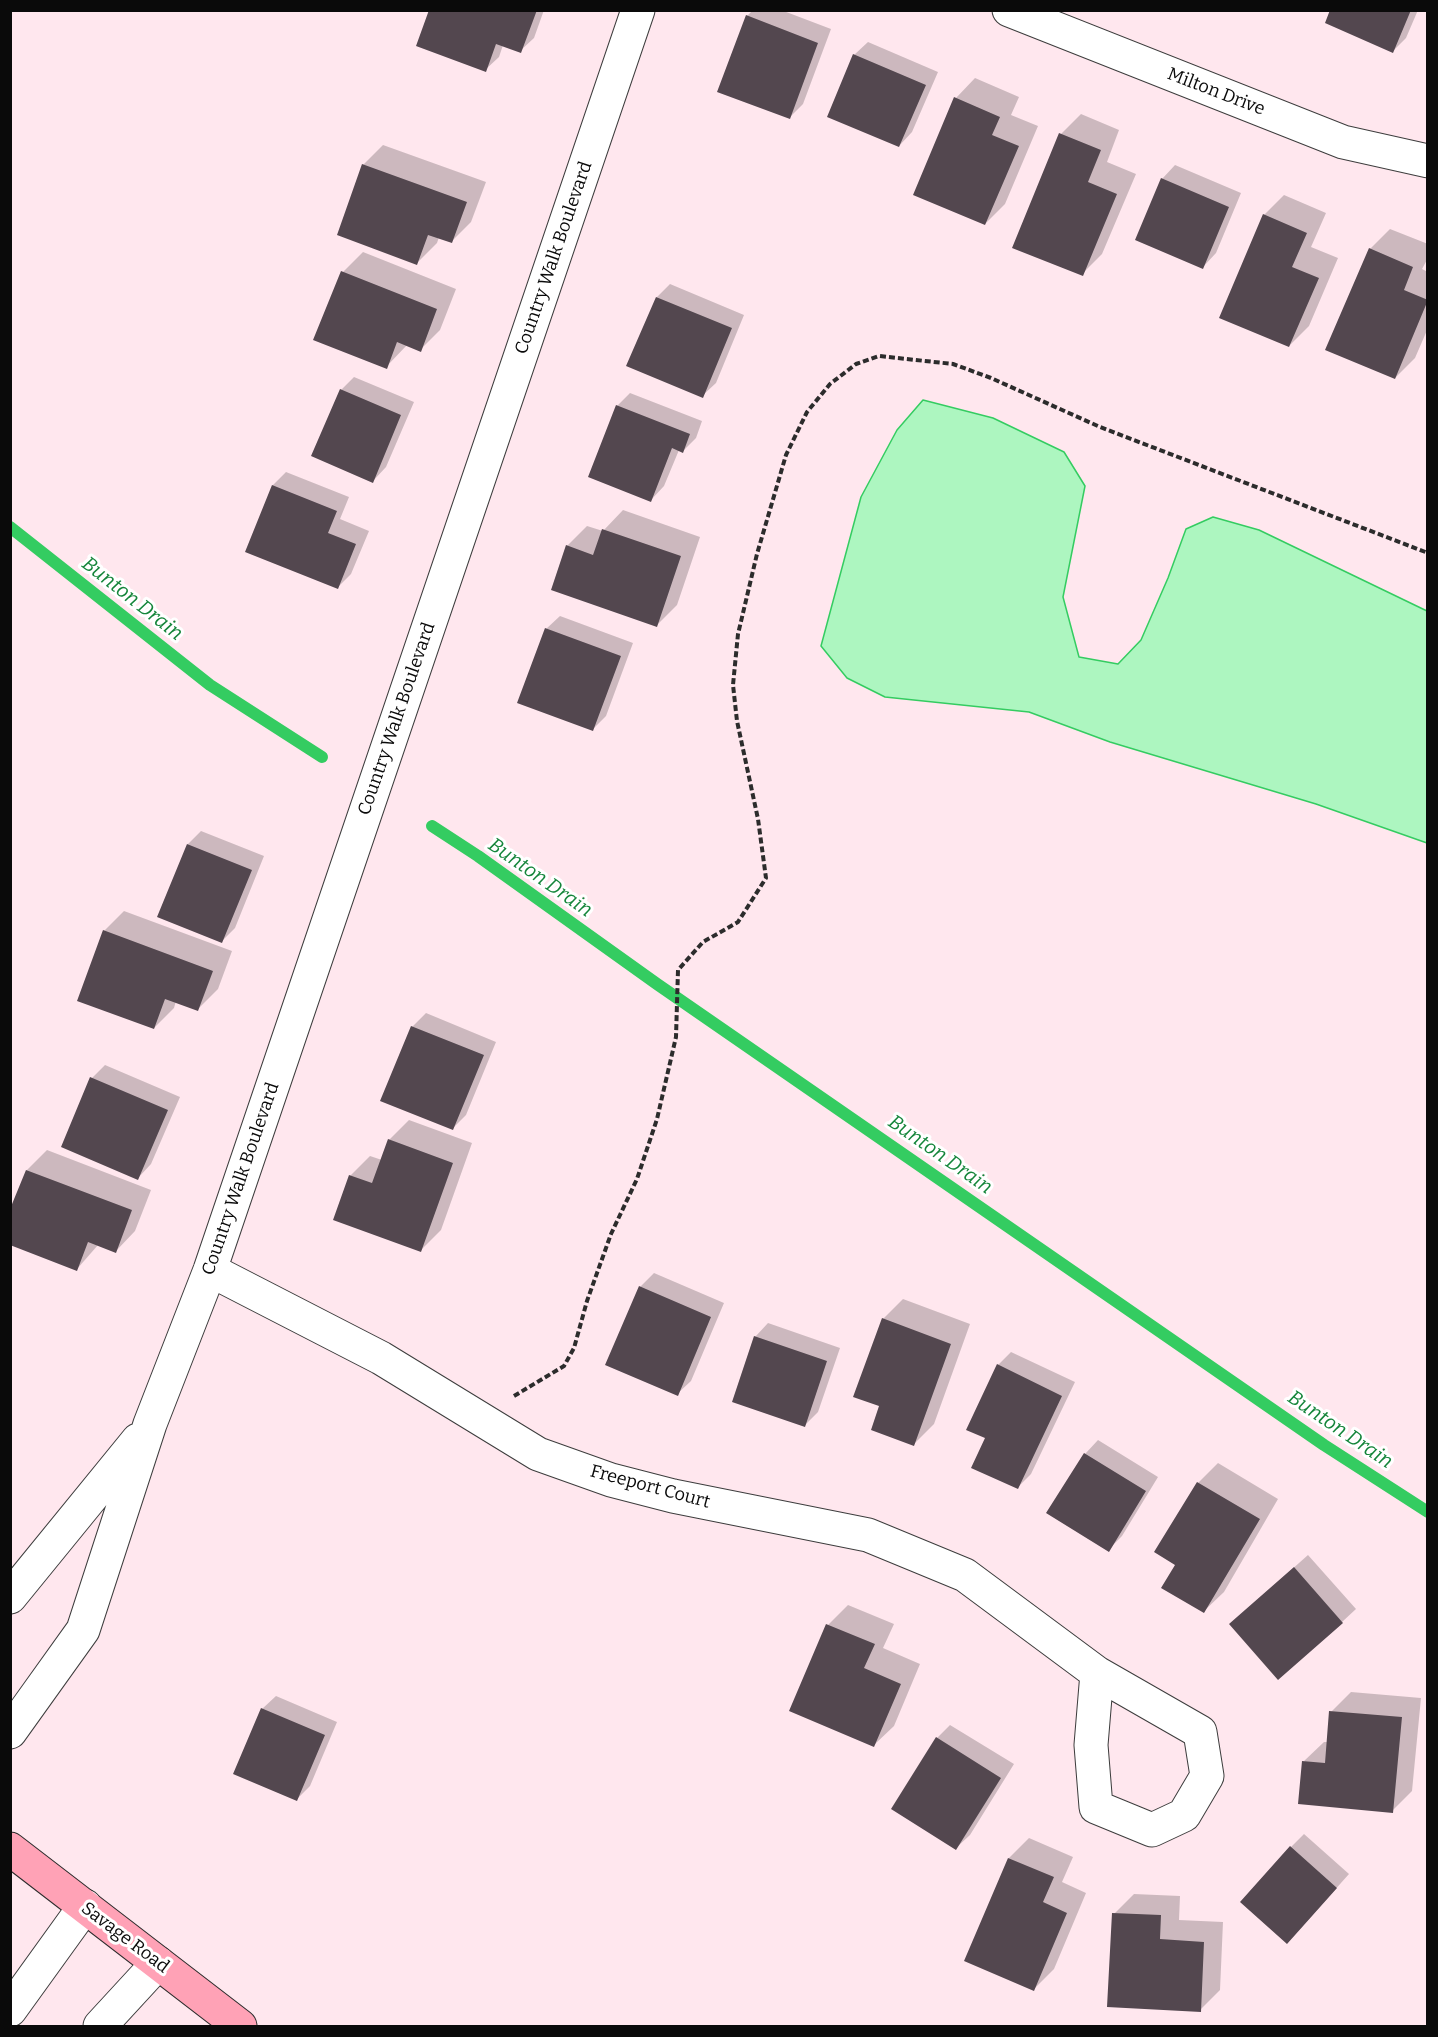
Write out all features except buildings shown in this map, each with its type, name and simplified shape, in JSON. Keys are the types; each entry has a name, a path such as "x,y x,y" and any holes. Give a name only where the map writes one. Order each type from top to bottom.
{"street":[{"name":"Country Walk Boulevard","path":"10,1732 83,1630 150,1424 210,1270 638,10"},
{"name":"Milton Drive","path":"1009,10 1343,142 1428,160"},
{"name":"Freeport Court","path":"210,1270 381,1358 538,1454 611,1480 673,1496 868,1535 965,1575 1097,1673 1200,1732 1207,1776 1184,1815 1152,1830 1096,1807 1091,1745 1097,1673"},
{"name":"Country Walk Boulevard","path":"10,1597 150,1424"},
{"name":"Savage Road","path":"10,1849 240,2026"},
{"path":"10,2010 85,1906"},
{"path":"100,2026 158,1963"}],"path":[{"path":"505,1402 564,1366 574,1348 599,1267 637,1179 657,1119 676,1037 678,970 703,942 738,922 765,878 758,819 737,721 733,685 738,634 757,554 786,455 807,411 830,384 856,364 879,356 953,364 1100,427 1428,553"}],"shaded area":[{"path":"923,400 993,418 1064,452 1085,486 1063,597 1079,657 1118,664 1141,640 1186,529 1213,517 1259,530 1427,611 1427,843 1316,804 1110,742 1029,712 885,697 847,678 821,646 861,497 897,430"}],"waterway":[{"name":"Bunton Drain","path":"10,527 210,685 322,757"},
{"name":"Bunton Drain","path":"432,826 1324,1445 1428,1512"}]}
